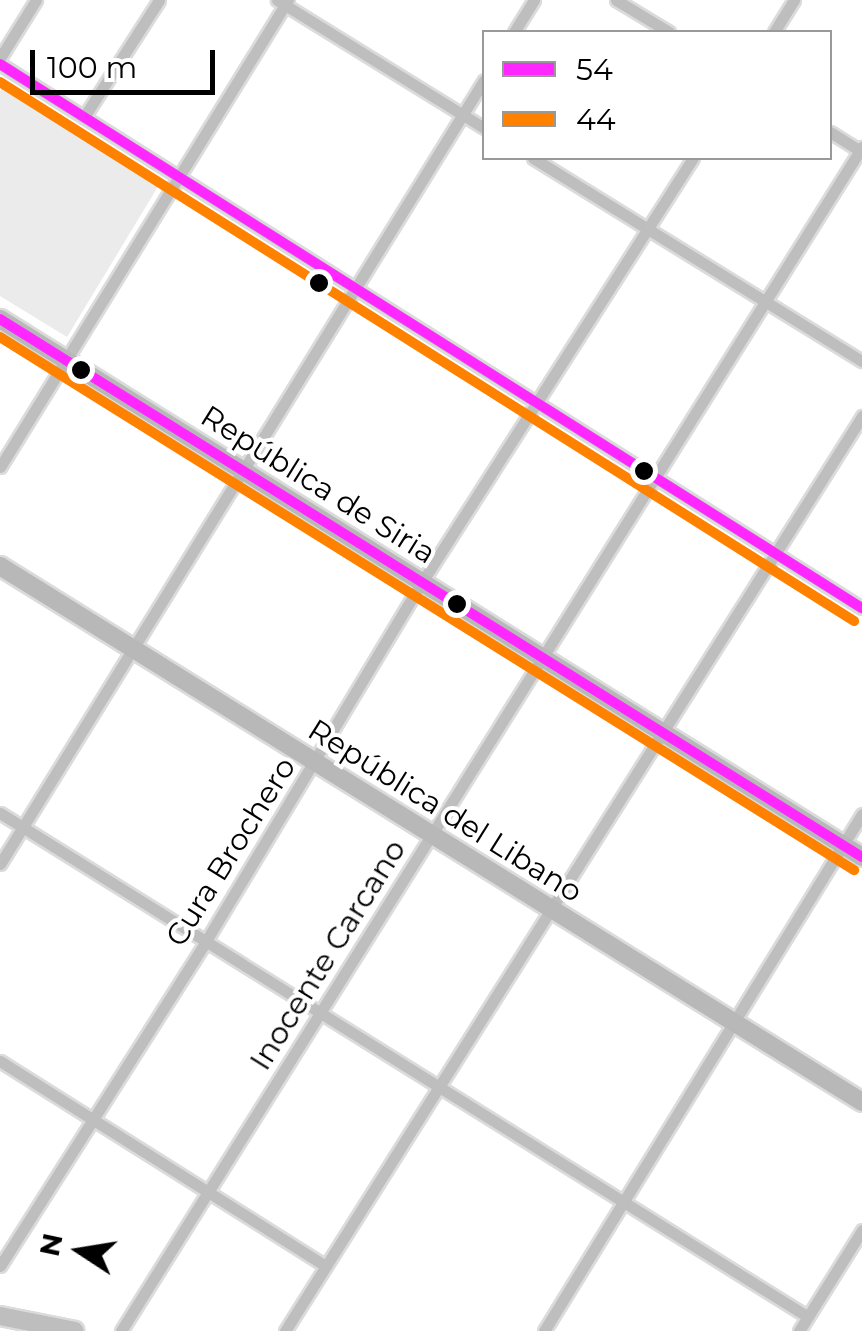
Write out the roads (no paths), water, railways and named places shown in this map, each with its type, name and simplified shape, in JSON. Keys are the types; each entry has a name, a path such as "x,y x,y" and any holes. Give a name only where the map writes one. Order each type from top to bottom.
{"main road":[{"name":"República de Siria","path":"0,319 862,857"},
{"name":"República del Libano","path":"0,566 862,1102"},
{"path":"0,1316 75,1331"}],"street":[{"path":"36,0 0,61 862,608"},
{"path":"84,117 159,0"},
{"path":"515,30 534,0"},
{"path":"616,0 666,30"},
{"path":"775,30 794,0"},
{"path":"0,468 284,2 482,127"},
{"path":"0,864 482,83"},
{"path":"832,133 861,150"},
{"name":"Inocente Carcano","path":"121,1331 861,150"},
{"path":"536,160 862,361"},
{"name":"Cura Brochero","path":"0,1266 206,941 422,582 692,160"},
{"path":"285,1331 862,416"},
{"path":"0,812 808,1317"},
{"path":"544,1331 862,814"},
{"path":"0,1061 326,1266"},
{"path":"799,1331 862,1230"}]}
